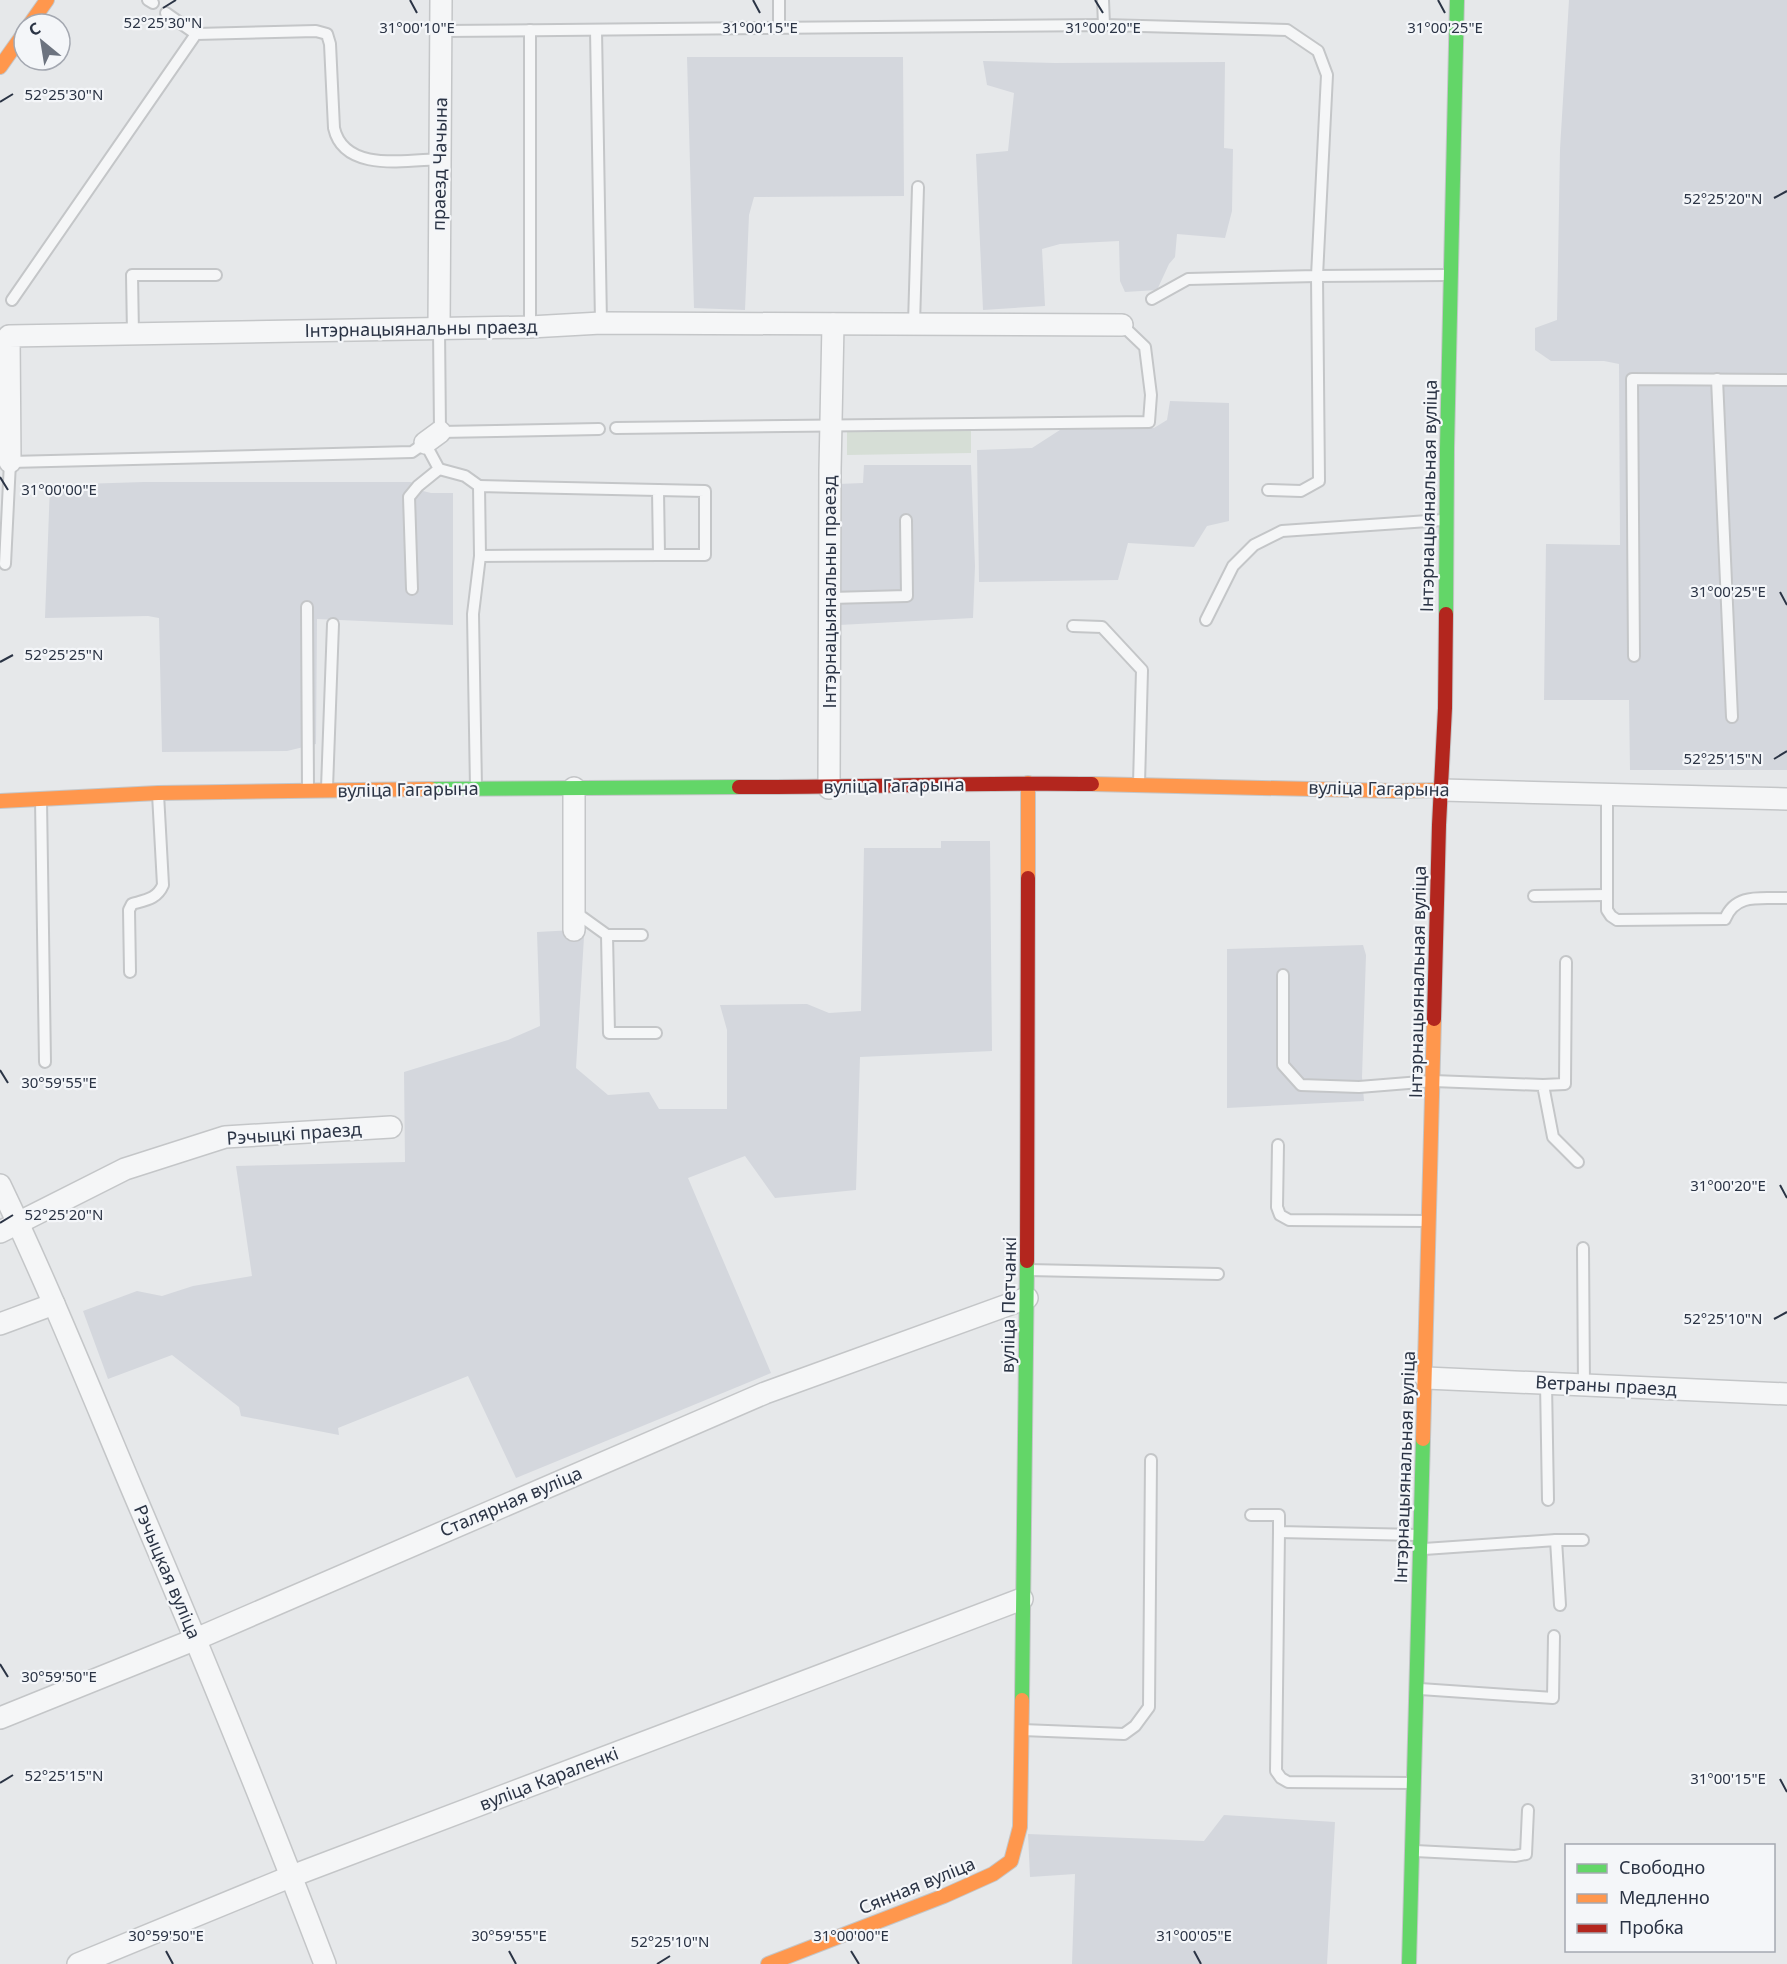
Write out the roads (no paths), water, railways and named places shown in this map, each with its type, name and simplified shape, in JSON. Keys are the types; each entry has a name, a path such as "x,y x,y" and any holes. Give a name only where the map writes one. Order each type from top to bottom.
{"street":[{"name":"праезд Чачына","path":"439,328 441,0"},
{"name":"Інтэрнацыянальная вуліца","path":"1409,1964 1439,825 1446,684 1446,520 1457,0"},
{"path":"0,67 12,50"},
{"name":"Інтэрнацыянальны праезд","path":"10,462 9,336 530,327 601,323 1122,325"},
{"name":"Інтэрнацыянальны праезд","path":"829,788 830,425 833,324"},
{"name":"вуліца Гагарына","path":"0,801 158,794 476,788 696,786 829,788 1028,783 1607,793 1787,799"},
{"name":"вуліца Петчанкі","path":"1020,1827 1027,1298 1028,783"},
{"path":"574,788 574,921"},
{"name":"Рэчыцкі праезд","path":"9,1228 125,1169 225,1137 391,1127"},
{"name":"Рэчыцкая вуліца","path":"0,1185 9,1228 54,1304 195,1639 292,1876 325,1964"},
{"name":"Сталярная вуліца","path":"0,1718 195,1639 765,1393 1027,1298"},
{"path":"0,1324 54,1304"},
{"name":"Ветраны праезд","path":"1426,1378 1787,1394"},
{"name":"вуліца Караленкі","path":"78,1964 292,1876 1022,1599"},
{"name":"Сянная вуліца","path":"768,1964 944,1896 993,1874 1011,1861 1020,1827"}],"lane":[{"path":"778,0 779,28"},
{"path":"1103,0 1104,25"},
{"path":"166,13 196,34 316,31 327,34 330,44 334,128 343,146 356,156 371,161 441,159"},
{"path":"442,31 1104,25 1287,30 1318,51 1327,75 1317,276 1319,481 1301,491 1268,490"},
{"path":"530,30 530,327"},
{"path":"596,30 601,323"},
{"path":"12,300 196,34"},
{"path":"914,324 918,187"},
{"path":"1152,299 1188,279 1450,274"},
{"path":"133,334 132,275 216,275"},
{"path":"616,428 1149,422 1151,395 1145,347 1122,325"},
{"path":"439,328 433,438 439,469"},
{"path":"1634,656 1632,379 1787,380"},
{"path":"1717,379 1732,717"},
{"path":"5,564 10,462 412,452 433,438 599,429"},
{"path":"439,469 465,476 479,486 705,491 705,555 480,556"},
{"path":"411,589 409,497 418,486 439,469"},
{"path":"476,788 473,614 480,556 479,486"},
{"path":"658,489 659,555"},
{"path":"830,598 907,596 906,520"},
{"path":"1206,620 1233,566 1254,545 1282,531 1446,520"},
{"path":"307,607 308,792"},
{"path":"327,792 333,624"},
{"path":"1074,626 1102,627 1142,670 1139,784"},
{"path":"1607,793 1607,910 1617,920 1725,919 1733,905 1741,900 1787,898"},
{"path":"130,972 129,910 132,904 155,897 162,885 158,794"},
{"path":"41,799 45,1062"},
{"path":"1534,896 1607,895"},
{"path":"574,921 607,934 642,935"},
{"path":"607,934 609,1033 656,1033"},
{"path":"1283,975 1283,1065 1301,1085 1359,1087 1433,1081 1565,1084 1566,962"},
{"path":"1543,1085 1553,1137 1578,1162"},
{"path":"1278,1145 1276,1207 1280,1215 1289,1220 1430,1221"},
{"path":"1583,1248 1584,1384"},
{"path":"1027,1270 1218,1274"},
{"path":"1546,1383 1548,1500"},
{"path":"1022,1730 1124,1734 1135,1726 1149,1707 1151,1460"},
{"path":"1251,1515 1279,1515 1276,1771 1288,1782 1414,1783"},
{"path":"1279,1532 1421,1542 1583,1539"},
{"path":"1556,1540 1560,1605"},
{"path":"1417,1689 1553,1698 1554,1636"},
{"path":"1412,1851 1515,1856 1526,1854 1528,1810"}]}
